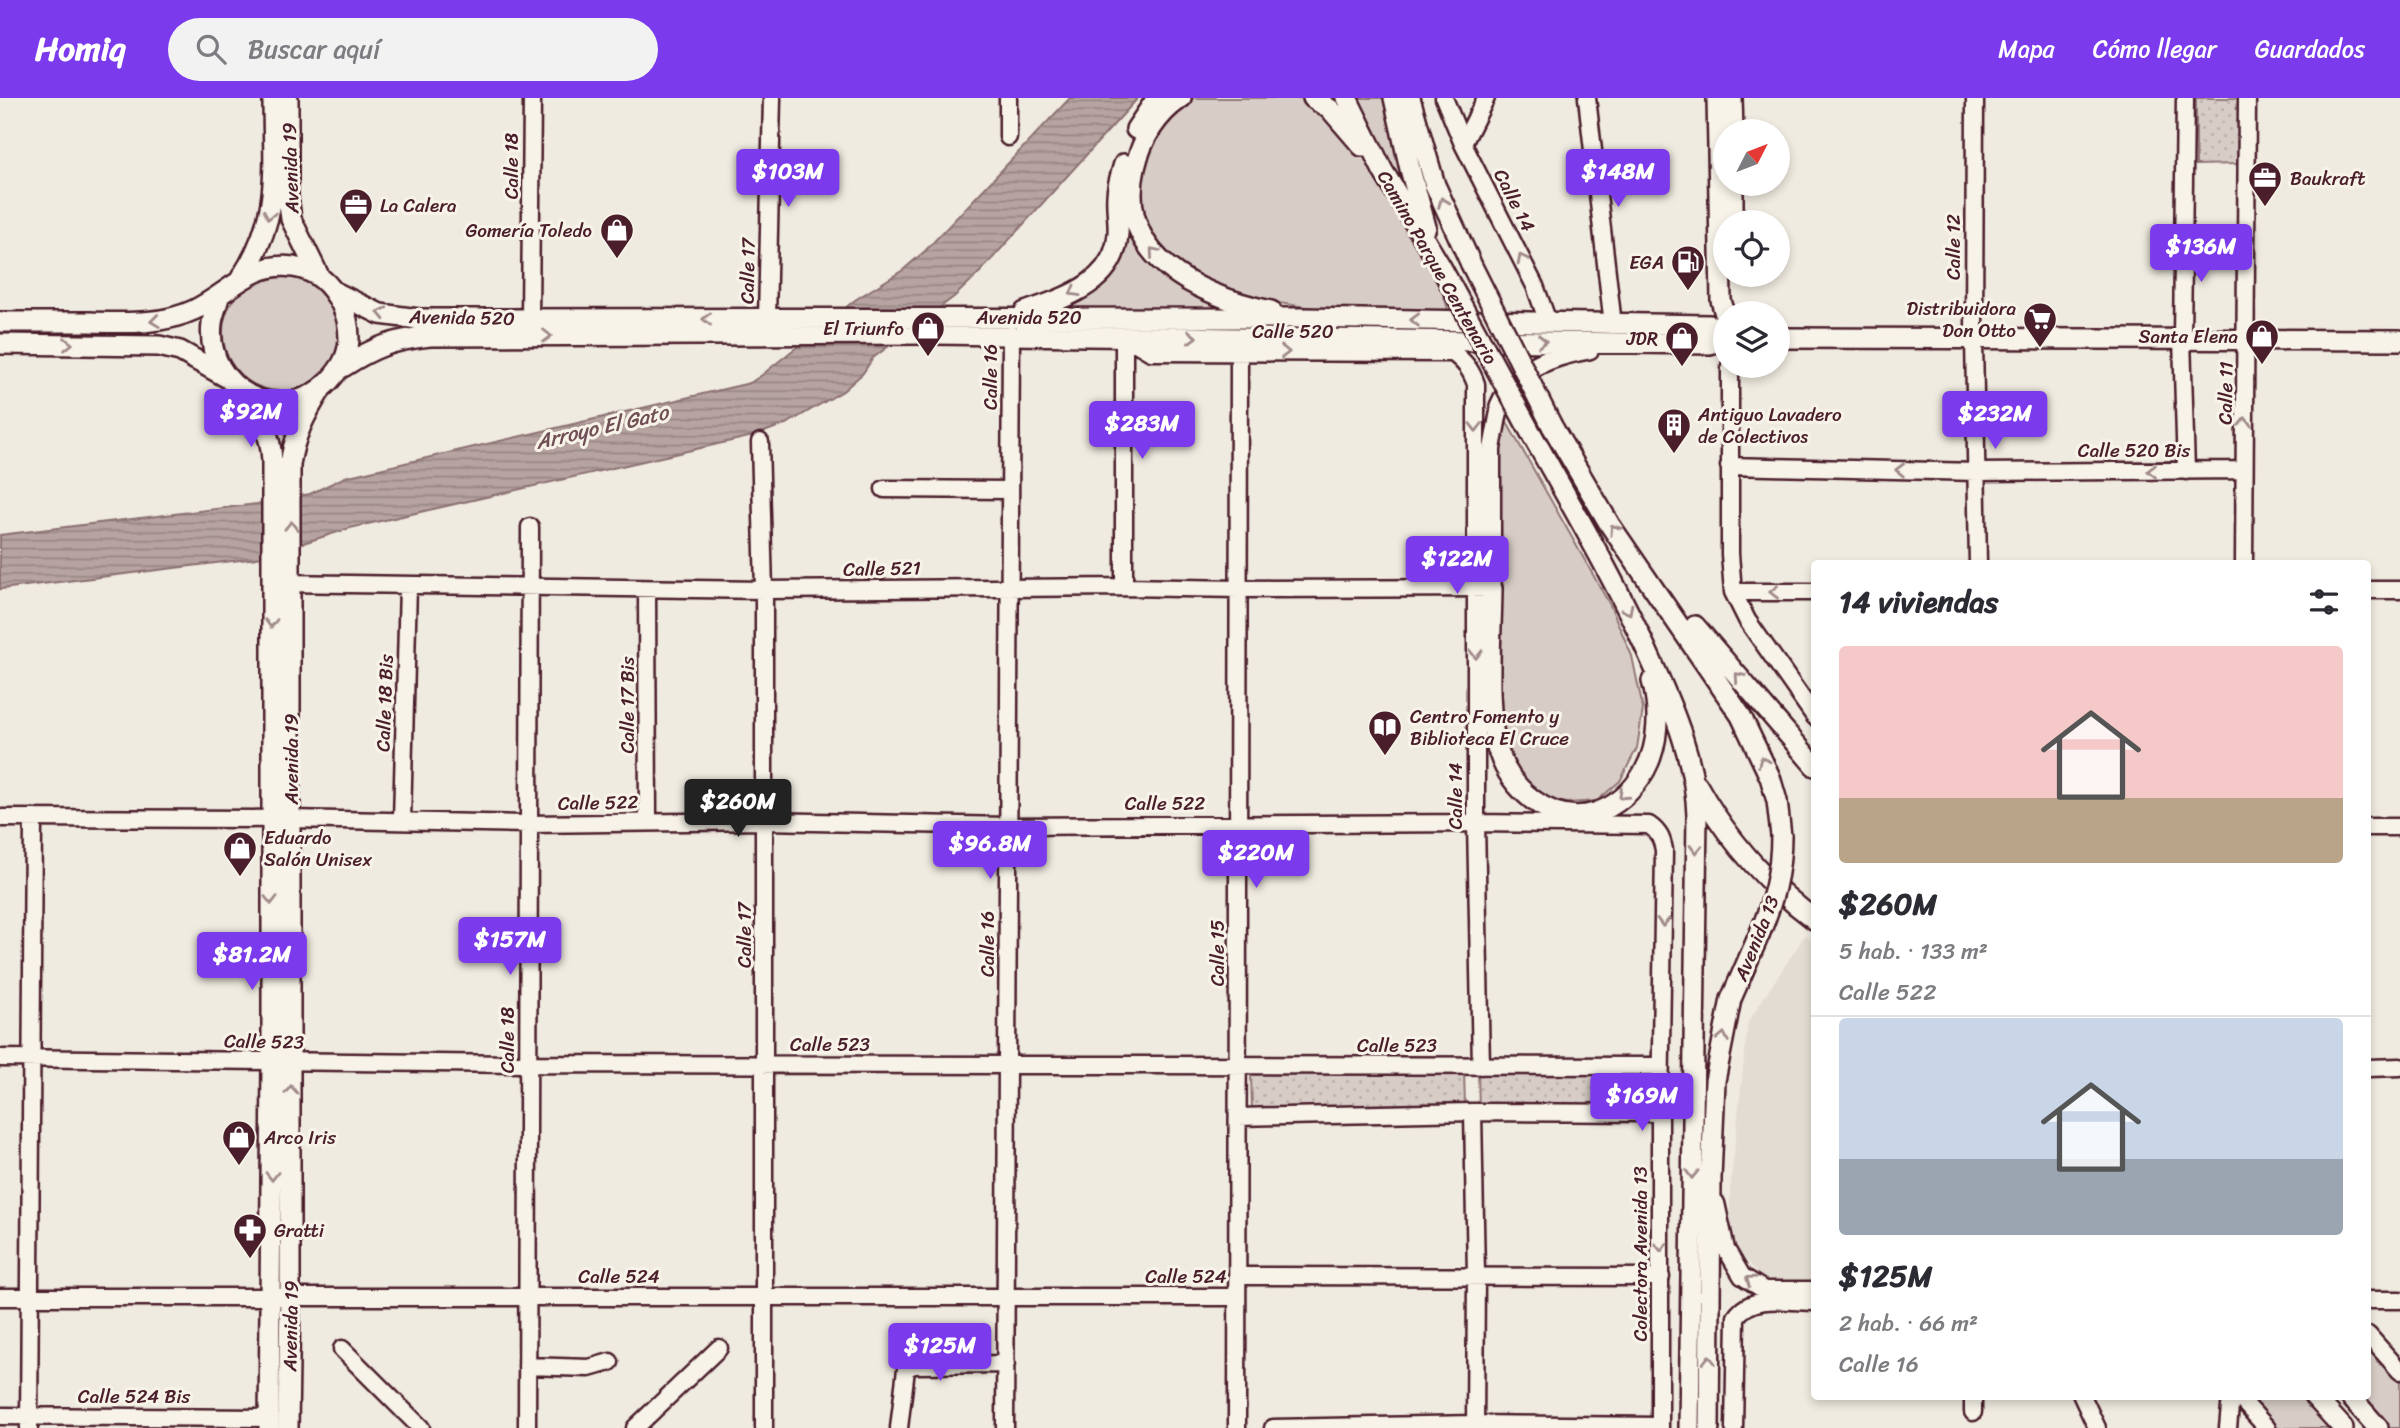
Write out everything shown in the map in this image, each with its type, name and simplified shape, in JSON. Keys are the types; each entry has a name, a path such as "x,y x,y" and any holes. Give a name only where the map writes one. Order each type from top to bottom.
{"main road":[{"name":"Avenida 19","path":"241,278 265,233 273,197 273,98"},
{"name":"Avenida 19","path":"288,98 288,196 291,219 318,274"},
{"path":"1010,326 1092,282 1108,266 1118,233 1117,194 1125,160 1138,125 1157,98"},
{"path":"1181,98 1158,118 1149,130 1139,153 1133,178 1132,201 1142,237 1165,264 1197,286 1239,302 1303,318"},
{"path":"1313,98 1331,110 1383,171"},
{"name":"Camino Parque Centenario","path":"1347,98 1383,171 1438,263 1585,527 1647,650"},
{"path":"1394,98 1415,190 1438,263"},
{"name":"Camino Parque Centenario","path":"1410,98 1435,185 1471,264 1552,426"},
{"path":"1717,98 1721,301"},
{"path":"1732,98 1732,119"},
{"path":"0,322 136,323 163,320 177,317 219,297 241,278 266,268 292,267 318,274 335,292 345,310 349,348 343,367 320,391 283,403 263,401 244,394 226,377 180,351 159,346 0,344"},
{"name":"Avenida 520","path":"335,292 380,314 419,319 824,319 1010,326 1303,318 1710,325 1713,327"},
{"path":"219,297 212,324 214,352 226,377"},
{"name":"Avenida 520","path":"343,367 380,345 398,339 430,336 804,335 933,325"},
{"name":"Avenida 520","path":"1010,326 1124,336 1713,343"},
{"path":"1790,338 2400,340"},
{"path":"1500,406 1519,377 1537,363 1577,351 1628,342"},
{"name":"Avenida 19","path":"282,497 293,444 304,416 320,391"},
{"name":"Avenida 19","path":"244,394 264,424 282,497 271,819 281,1062 281,1297 288,1428"},
{"name":"Avenida 13","path":"1552,426 1592,496 1729,695 1753,737 1777,802 1781,858 1775,891 1727,1015 1715,1081 1711,1178 1709,1428"},
{"path":"1633,555 1811,761"},
{"name":"Avenida 19","path":"280,583 291,819 281,1062"},
{"path":"1484,589 1491,709 1498,752 1509,774 1523,792 1553,813 1574,817 1600,812 1621,799 1645,769 1657,714 1647,664 1647,650"},
{"path":"1647,650 1678,722 1694,781 1697,815 1689,1428"},
{"path":"1694,781 1716,819 1742,851 1793,903 1811,917"},
{"name":"Avenida 19","path":"269,1423 281,1297"},
{"path":"2318,1400 2343,1428"},
{"path":"2354,1400 2378,1428"}],"street":[{"name":"Calle 18","path":"530,318 532,98"},
{"name":"Calle 17","path":"767,319 772,98"},
{"path":"1008,98 1008,137"},
{"name":"Calle 14","path":"1444,98 1463,144 1530,275 1548,322"},
{"path":"1463,144 1486,98"},
{"path":"1587,98 1612,325"},
{"name":"Calle 12","path":"1975,98 1974,339 1978,560"},
{"name":"Calle 11","path":"2185,98 2182,338 2186,471"},
{"name":"Calle 11","path":"2244,560 2247,98"},
{"name":"Calle 16","path":"1005,1428 1010,326"},
{"path":"1124,336 1124,587"},
{"name":"Calle 520","path":"1124,336 1151,352 1440,351 1453,353 1465,361"},
{"name":"Calle 15","path":"1237,1428 1239,352"},
{"name":"Calle 14","path":"1465,361 1476,384 1484,589"},
{"path":"1730,378 1730,554 1733,592 1747,620 1811,709"},
{"name":"Calle 14","path":"1481,1066 1476,823 1492,449 1500,406"},
{"name":"Calle 17","path":"760,442 764,590 764,1428"},
{"name":"Calle 520 Bis","path":"1729,466 1977,472 2244,471"},
{"path":"884,489 1010,490"},
{"name":"Calle 18","path":"527,1428 530,527"},
{"name":"Calle 521","path":"280,583 764,590 1010,587 1484,589"},
{"name":"Calle 18 Bis","path":"402,821 408,585"},
{"name":"Calle 17 Bis","path":"647,589 648,822"},
{"path":"2371,590 2400,590"},
{"path":"1733,592 1811,592"},
{"name":"Calle 522","path":"0,818 291,819 529,824 764,821 1009,826 1637,824 1649,825 1657,831"},
{"path":"29,1422 33,818"},
{"path":"2371,827 2400,827"},
{"name":"Colectora Avenida 13","path":"1657,831 1664,850 1660,1113 1660,1427"},
{"name":"Calle 523","path":"0,1058 528,1064 1661,1066"},
{"path":"2371,1068 2400,1067"},
{"path":"1473,1112 1475,1426"},
{"path":"1238,1117 1473,1112 1660,1113"},
{"path":"1711,1178 1726,1249 1742,1276 1764,1290 1811,1290"},
{"name":"Calle 524","path":"1238,1276 1661,1277"},
{"name":"Calle 524","path":"0,1297 1237,1297"},
{"path":"2371,1300 2400,1300"},
{"path":"1734,1428 1734,1324 1741,1309 1755,1302 1811,1302"},
{"path":"2371,1338 2400,1371"},
{"path":"635,1428 719,1348"},
{"path":"342,1349 421,1428"},
{"path":"527,1366 589,1368 610,1362"},
{"path":"899,1428 906,1369 913,1365 1006,1364"},
{"path":"2084,1400 2098,1428"},
{"path":"2228,1428 2231,1400"},
{"path":"2242,1400 2267,1428"},
{"name":"Calle 524 Bis","path":"0,1416 29,1422 269,1423"},
{"path":"1273,1428 1660,1427"}],"shaded area":[{"path":"1194,98 1306,98 1331,110 1374,167 1433,263 1449,312 1322,309 1243,298 1179,268 1147,235 1138,187 1150,140 1171,114"},
{"path":"1355,98 1388,98 1412,201 1361,110"},
{"path":"2196,98 2238,98 2239,164 2196,165"},
{"path":"1147,127 1136,239 1240,309 1042,313 1085,295 1127,228"},
{"path":"281,275 303,279 322,292 335,311 339,333 335,355 322,374 303,387 281,391 259,387 240,374 227,355 223,333 227,311 240,292 259,279"},
{"path":"1505,419 1610,605 1632,656 1643,709 1637,748 1620,781 1597,801 1567,803 1544,798 1526,786 1505,754 1499,722 1499,449"},
{"path":"1805,935 1811,939 1811,1280 1764,1280 1730,1242 1730,1191 1748,1022"},
{"path":"1464,1069 1465,1107 1252,1111 1251,1073"},
{"path":"1652,1070 1653,1108 1479,1109 1478,1071"},
{"path":"2371,1348 2400,1381 2400,1428 2389,1428 2364,1400 2371,1400"},
{"path":"2253,1400 2305,1400 2331,1428 2279,1428"}],"water":[{"name":"Arroyo El Gato","path":"1070,98 1138,98 955,296 873,358 863,373 843,391 788,423 753,436 350,528 257,558 0,589 0,535 257,504 310,494 345,477 750,383 855,300 903,270 925,251"}],"place":[{"name":"Baukraft","path":"2265,208"},
{"name":"La Calera","path":"356,235"},
{"name":"Gomería Toledo","path":"617,260"},
{"name":"EGA","path":"1688,292"},
{"name":"Distribuidora Don Otto","path":"2040,349"},
{"name":"El Triunfo","path":"928,358"},
{"name":"Santa Elena","path":"2262,366"},
{"name":"JDR","path":"1682,368"},
{"name":"Antiguo Lavadero de Colectivos","path":"1674,455"},
{"name":"Centro Fomento y Biblioteca El Cruce","path":"1385,757"},
{"name":"Eduardo Salón Unisex","path":"240,878"},
{"name":"Arco Iris","path":"239,1167"},
{"name":"Gratti","path":"250,1260"}]}
